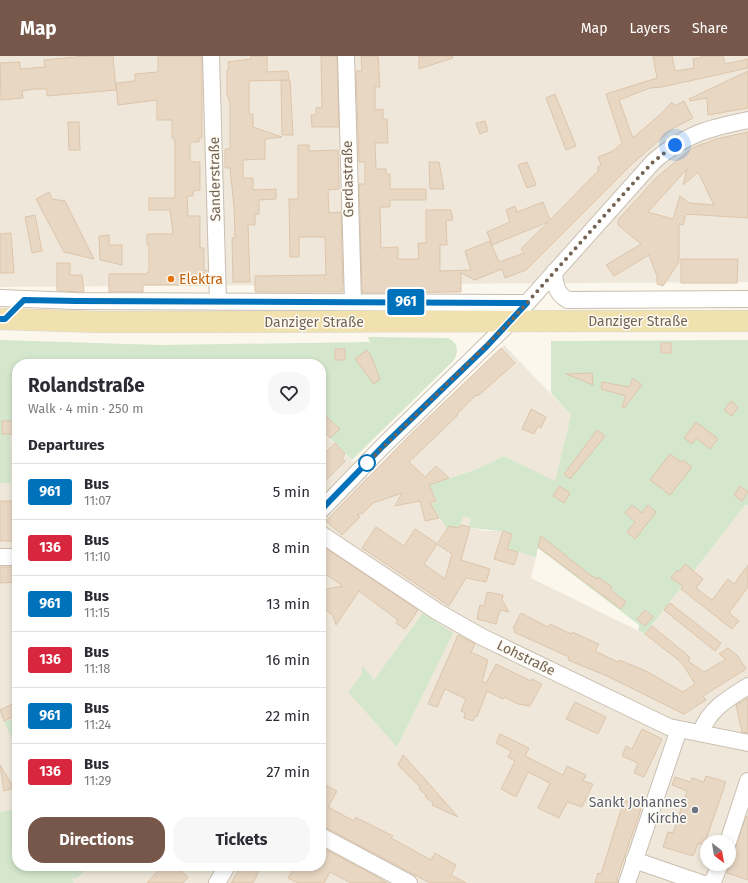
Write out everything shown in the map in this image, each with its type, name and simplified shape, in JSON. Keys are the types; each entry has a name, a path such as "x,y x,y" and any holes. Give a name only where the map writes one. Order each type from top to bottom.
{"main road":[{"name":"Danziger Straße","path":"3,319 100,322 748,321"}],"street":[{"name":"Sanderstraße","path":"212,56 218,302"},
{"name":"Gerdastraße","path":"346,56 351,294 353,302"},
{"path":"326,505 383,446 510,322 637,179 667,150 694,134 748,120"},
{"name":"Danziger Straße","path":"554,272 557,290 568,300 748,299"},
{"path":"0,298 24,300 218,302 527,303"},
{"path":"3,319 24,300"},
{"name":"Lohstraße","path":"326,537 458,625 661,723 679,729 701,732 748,743"},
{"path":"0,557 12,557"},
{"path":"701,732 707,719 716,709 748,686"},
{"path":"626,883 679,729"},
{"path":"730,835 748,781"},
{"path":"326,839 409,883"},
{"path":"634,860 701,883"},
{"path":"217,883 224,871"},
{"path":"710,883 714,879 717,871"}],"shaded area":[{"path":"0,56 748,56 748,282 0,287"},
{"path":"504,345 571,415 555,482 504,456 477,469 429,485 437,503 431,504 452,534 461,524 463,516 471,518 469,527 483,531 503,531 512,534 508,549 536,557 531,578 645,634 746,504 748,506 748,883 0,883 0,483 10,482 10,434 12,434 12,871 326,871 326,435 368,477 407,437"}],"green space":[{"path":"368,337 448,338 456,345 457,353 454,360 352,460 326,435 326,359 12,359 12,435 10,435 11,483 0,483 0,340 160,345 369,342 371,345"},
{"path":"748,340 748,506 746,504 645,634 638,630 639,625 538,548 536,557 508,549 512,534 469,527 471,518 463,516 456,542 431,504 437,502 429,485 477,469 504,456 555,481 571,415 551,393 551,341"},
{"path":"423,613 453,633 397,747 348,692 362,674 362,665 374,680"},
{"path":"12,720 12,739 4,721"},
{"path":"12,810 12,871 84,871 77,878 71,879 74,883 0,883 0,812"}],"building":[{"path":"86,56 113,56 116,90 47,96 47,89 35,89 22,91 23,98 1,100 0,63 20,62 20,69 45,67 44,60"},
{"path":"158,56 202,56 202,138 199,138 199,142 190,142 190,162 200,162 200,190 193,191 193,196 187,196 188,216 200,216 200,248 204,248 204,270 207,270 207,285 143,285 143,292 109,292 109,274 147,274 147,272 149,272 149,245 147,245 147,234 173,234 170,210 149,210 149,198 175,198 175,143 174,138 172,138 172,120 157,120 157,100 118,105 116,83 135,81 135,74 158,72"},
{"path":"251,56 267,56 267,72 288,71 289,80 249,81 249,114 253,114 253,127 282,137 265,139 265,159 243,160 243,178 253,178 253,190 276,189 276,199 259,200 259,214 255,214 255,225 248,225 250,282 233,282 232,238 235,238 234,207 230,168 225,168 225,149 230,149 230,102 227,95 227,70 229,69 228,62 251,59"},
{"path":"321,56 337,56 339,127 312,127 311,115 316,115 316,108 322,107"},
{"path":"361,56 378,56 380,87 375,87 375,110 383,109 383,119 387,119 388,143 375,143 376,169 386,169 386,174 390,174 390,189 426,189 426,200 390,200 390,207 380,207 381,248 398,247 398,259 419,259 418,243 426,243 426,210 451,210 453,220 446,221 447,245 440,245 440,271 471,270 465,251 490,241 499,262 524,253 521,249 548,222 492,245 487,232 510,222 506,210 515,206 517,212 543,202 550,220 599,170 597,168 601,165 598,157 613,151 622,143 606,94 657,78 653,56 672,56 675,71 694,68 693,59 701,58 701,56 723,56 725,64 748,59 748,68 662,87 650,88 619,100 633,138 663,112 672,102 674,106 684,101 693,118 672,129 632,164 526,270 505,278 502,269 475,280 461,273 461,292 362,293 359,184 365,184 365,162 359,162 356,71 362,71"},
{"path":"419,56 452,56 453,58 419,69"},
{"path":"748,71 748,108 708,115 707,98 690,101 689,99"},
{"path":"290,80 293,135 282,135 281,81"},
{"path":"555,94 576,146 566,150 546,98"},
{"path":"485,121 488,131 480,134 476,123"},
{"path":"68,122 79,122 80,150 69,150"},
{"path":"748,132 748,218 686,214 683,225 679,224 679,262 663,286 657,284 657,276 649,255 614,276 606,265 641,244 618,225 618,220 657,177 692,148 705,143 706,145 706,143 716,139","holes":["687,169 683,185 698,172 714,205 689,203 680,196 673,219 648,212"]},
{"path":"298,145 309,145 309,151 338,150 339,189 328,190 329,213 341,212 343,292 255,292 255,276 326,275 325,237 299,237 299,257 290,257 289,199 298,199"},
{"path":"429,162 439,162 444,189 430,189"},
{"path":"527,162 536,185 527,188 518,165"},
{"path":"49,192 52,199 65,201 94,259 64,252 36,199"},
{"path":"35,215 42,251 32,253 25,217"},
{"path":"11,233 14,273 0,273 0,234"},
{"path":"109,235 109,245 122,245 122,265 100,260 99,236"},
{"path":"681,259 738,259 737,283 681,283"},
{"path":"57,263 70,263 70,275 82,275 84,292 57,291"},
{"path":"661,343 671,343 671,353 661,353"},
{"path":"501,348 515,363 478,396 476,395 457,414 458,415 409,462 425,477 436,466 449,478 429,485 436,501 430,503 439,518 425,521 420,501 395,506 402,493 373,503 363,513 357,515 360,517 342,535 326,521 408,437"},
{"path":"335,349 345,349 345,360 335,360"},
{"path":"367,350 380,379 374,384 355,359"},
{"path":"592,373 593,385 566,374"},
{"path":"633,378 642,385 624,408 622,406 626,396 601,389 602,382 629,387"},
{"path":"731,401 738,407 732,416 724,410"},
{"path":"531,409 546,417 541,428 538,426 534,434 522,429"},
{"path":"326,416 340,429 330,438 326,434"},
{"path":"2,421 12,421 12,434 2,434"},
{"path":"696,422 718,439 710,449 696,438 692,444 684,438"},
{"path":"597,430 605,436 570,479 564,474"},
{"path":"335,443 345,454 342,458 345,461 326,480 326,452"},
{"path":"670,454 681,462 683,460 692,467 670,495 650,480"},
{"path":"559,486 570,493 564,503 553,496"},
{"path":"740,486 748,492 742,501 734,495"},
{"path":"0,501 12,501 12,541 0,541"},
{"path":"632,505 642,513 648,505 656,512 635,539 627,532 635,522 625,513"},
{"path":"461,525 470,527 461,560 490,569 486,582 466,578 449,606 362,548 376,527 404,546 415,529 436,543 436,546 424,564 445,579 452,554 437,544 449,526 459,528"},
{"path":"503,531 512,534 507,549 518,552 514,565 494,559"},
{"path":"541,536 590,575 597,579 598,577 612,587 610,589 626,602 621,609 538,547"},
{"path":"326,548 418,610 405,629 396,623 398,620 359,591 336,625 332,614 326,611 326,589 343,586 326,574"},
{"path":"685,564 703,579 696,588 712,600 728,579 734,584 748,565 748,587 729,613 739,621 732,629 681,589 683,586 671,578 677,570 679,572"},
{"path":"0,567 12,567 12,582 0,583"},
{"path":"487,592 503,595 502,600 509,612 500,610 496,624 477,619 480,605 484,606"},
{"path":"670,603 721,643 715,651 664,610"},
{"path":"645,610 653,617 645,626 637,619"},
{"path":"521,613 548,627 550,624 571,634 572,632 599,644 595,651 618,662 619,660 646,671 683,692 695,684 682,663 645,634 652,626 685,653 690,658 688,661 704,672 726,659 719,654 728,648 737,655 746,669 703,696 706,700 684,714 607,676 568,660 569,657 514,632 515,629 513,628"},
{"path":"458,635 475,644 471,652 488,660 482,682 486,683 496,664 531,681 532,679 542,684 530,706 518,704 504,697 503,699 487,691 477,717 475,716 473,721 464,718 465,713 461,711 466,699 445,689 437,707 428,704"},
{"path":"748,698 748,733 742,732 736,705"},
{"path":"575,702 606,717 598,734 566,719"},
{"path":"12,704 12,717 4,721 0,710"},
{"path":"642,729 662,739 644,777 634,773 638,763 622,756 626,746 632,749"},
{"path":"500,734 529,748 525,756 563,775 567,766 586,775 583,781 593,784 582,807 567,802 559,818 538,808 550,783 528,772 516,797 501,789 515,761 508,757 511,751 496,743"},
{"path":"403,755 458,817 432,805 433,803 425,797 426,795 419,789 420,787 398,765"},
{"path":"0,765 12,785 12,789 4,791"},
{"name":"Sankt Johannes Kirche","path":"706,776 726,782 707,835 700,835 700,844 698,843 693,856 663,847 668,832 673,833 687,791 672,785 675,777 690,782 692,778 704,782"},
{"path":"326,786 337,791 328,807 354,821 356,817 393,836 391,838 431,860 435,853 456,865 451,875 466,883 430,883 326,828"},
{"path":"624,800 642,806 617,879 618,883 595,883 598,873 601,874"},
{"path":"746,816 748,817 748,880 727,873 728,871 736,871 736,846"},
{"path":"326,850 387,883 351,883 330,872 324,883 298,883 288,878 292,871 326,871"},
{"path":"158,871 181,871 188,877 183,883 147,883"},
{"path":"238,871 259,871 253,883 231,883"}],"bus line":[{"name":"961","path":"0,319 5,319 24,300 527,303 487,346 383,446 326,505"}],"place":[{"name":"Elektra","path":"171,279"},
{"name":"Sankt Johannes Kirche","path":"695,810"}],"route":[{"path":"367,463 366,464 487,346 637,179 654,161 675,145"}]}
